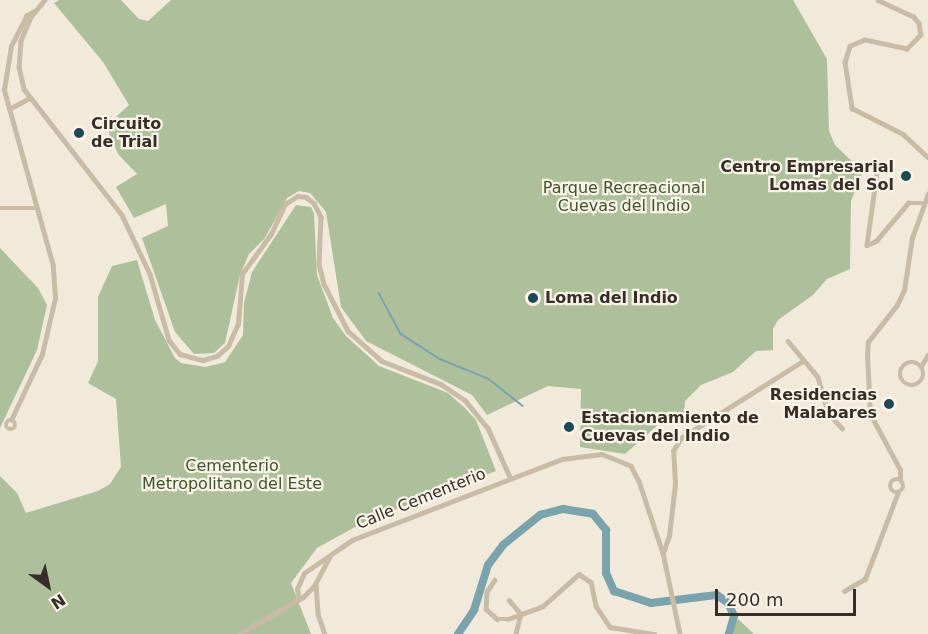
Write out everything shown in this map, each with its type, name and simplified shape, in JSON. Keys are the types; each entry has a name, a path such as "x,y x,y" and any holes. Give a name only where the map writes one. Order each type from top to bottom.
{"street":[{"path":"11,420 42,354 55,298 52,266 3,81 9,53 26,16 45,0"},
{"path":"878,0 913,16 919,23 921,35 907,49 865,40 850,46 845,62 852,108 903,134 928,156"},
{"path":"36,9 24,31 19,54 28,99 122,215 150,274 169,340 180,354 203,360 217,356 228,346 238,324 243,274 271,234 285,204 297,196 306,197 314,203 321,217 319,264 324,284 348,331 382,361 441,384 465,400 488,428 510,477"},
{"path":"9,109 28,99"},
{"path":"877,173 867,245 876,241 908,203 925,204"},
{"path":"844,591 864,579 898,492 903,487 900,470 870,414 868,342 897,305 904,290 912,238 928,194"},
{"path":"0,208 35,208"},
{"path":"788,341 818,377 828,413 842,428"},
{"path":"921,366 907,363 901,369 900,379 907,385 919,384 923,378 921,366 928,355"},
{"path":"663,553 672,513 673,451 681,438 803,361"},
{"name":"Calle Cementerio","path":"302,578 332,552 388,522 574,455 602,454 621,460 637,475 663,553 673,590 680,634"},
{"path":"898,492 890,486 893,480 900,480"},
{"path":"239,634 299,599 315,585 332,552"},
{"path":"495,580 487,592 490,614 508,619 543,606 573,578 586,575 599,613 610,627 654,634"},
{"path":"302,578 304,586 315,585"},
{"path":"299,599 297,589 302,578"},
{"path":"315,585 318,614 325,634"},
{"path":"509,600 521,614"},
{"path":"516,634 521,614"}],"green space":[{"name":"Parque Recreacional Cuevas del Indio","path":"59,0 121,0 139,19 148,21 171,0 793,0 827,59 829,131 835,145 863,172 851,201 850,269 827,279 813,295 778,320 773,329 773,350 756,351 733,372 701,385 685,401 684,413 659,424 625,454 580,447 581,389 548,386 487,415 472,395 366,341 341,307 326,212 310,193 299,191 287,198 265,238 249,254 240,275 225,343 214,353 194,354 175,332 142,238 168,226 166,204 134,218 116,187 137,174 118,154 106,126 129,105 103,62 54,3"},
{"name":"Cementerio Metropolitano del Este","path":"296,205 311,207 314,214 317,275 333,318 346,336 379,366 448,393 465,408 476,420 496,471 366,521 317,548 291,583 311,634 0,634 0,476 17,493 26,513 98,491 110,484 121,467 116,399 88,383 98,361 98,297 112,266 137,260 155,320 175,358 181,363 205,367 225,362 243,335 244,303 252,272"},
{"path":"0,248 38,288 47,305 37,350 0,428"},
{"path":"738,619 754,634 725,634"}],"waterway":[{"path":"379,293 401,334 440,359 489,379 523,406"},
{"path":"458,634 474,610 488,565 503,545 540,515 563,509 593,514 606,530 606,573 614,591 651,603 717,595 728,603 734,616 729,634"}],"place":[{"name":"Circuito de Trial","path":"79,133"},
{"name":"Centro Empresarial Lomas del Sol","path":"906,176"},
{"name":"Loma del Indio","path":"533,298"},
{"name":"Residencias Malabares","path":"889,404"},
{"name":"Estacionamiento de Cuevas del Indio","path":"569,427"}]}
